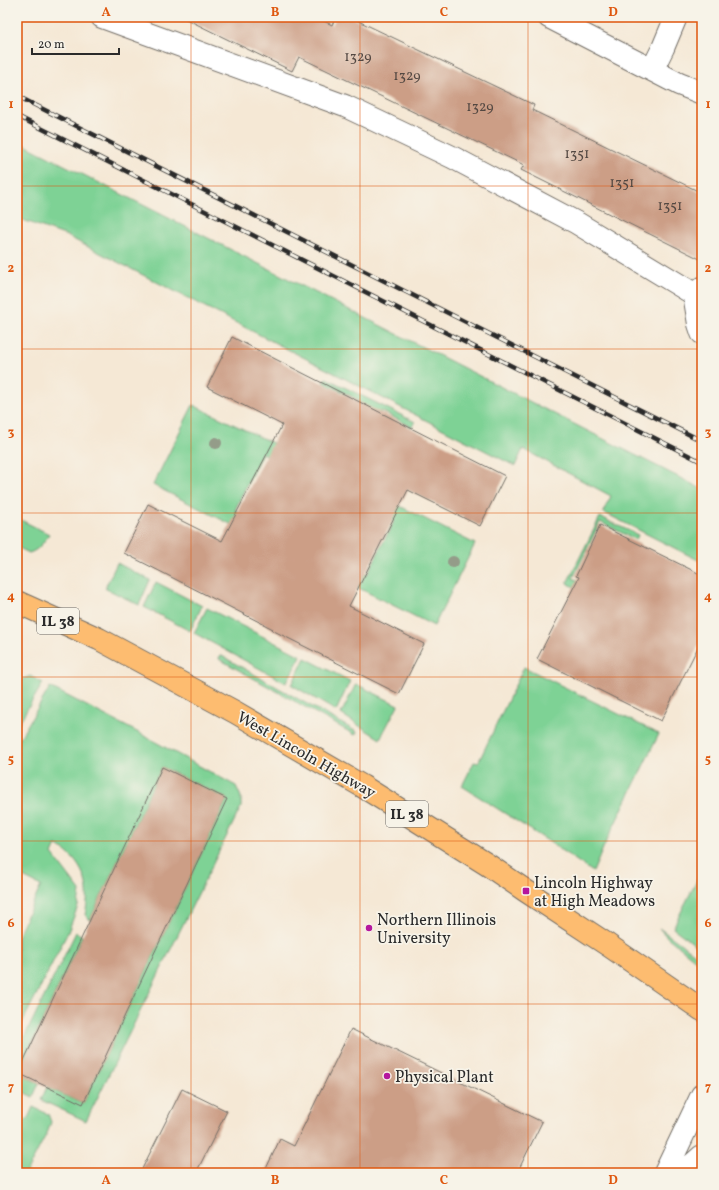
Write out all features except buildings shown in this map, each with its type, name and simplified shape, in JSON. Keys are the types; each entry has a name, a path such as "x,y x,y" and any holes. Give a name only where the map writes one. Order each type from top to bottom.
{"main road":[{"name":"West Lincoln Highway","path":"17,602 98,639 235,712 362,786 488,865 702,1010"}],"street":[{"path":"102,17 345,106 452,157 698,291 699,324 702,333"},
{"path":"549,17 679,84 702,93"},
{"path":"652,70 676,17"},
{"path":"665,1173 702,1095"},
{"path":"683,1173 702,1156"}],"green space":[{"path":"17,141 702,489 702,562 603,512 611,496 523,449 515,466 67,236 20,219 17,221"},
{"path":"326,378 415,422 412,427 381,411 353,467 331,455 359,400 323,382"},
{"path":"193,405 304,458 297,470 262,453 235,510 269,528 262,540 153,485"},
{"path":"364,488 475,544 434,626 323,570 330,557 367,575 394,521 357,502"},
{"path":"600,517 638,535 636,540 600,522 573,578 607,595 604,602 567,583"},
{"path":"17,518 49,534 36,550 29,553 17,547"},
{"path":"117,563 150,580 139,605 105,588"},
{"path":"156,582 202,606 190,631 144,607"},
{"path":"207,608 301,656 286,683 194,633"},
{"path":"220,655 357,732 355,735 219,659"},
{"path":"305,658 350,681 336,711 292,685"},
{"path":"524,667 659,734 604,846 593,872 548,841 462,786 474,762 478,763"},
{"path":"30,676 43,683 17,726 17,684"},
{"path":"356,684 398,705 380,739 341,714"},
{"path":"50,687 139,733 236,786 241,797 241,807 86,1121 41,1100 47,1087 83,1104 227,799 162,767 90,920 85,915 87,904 86,884 79,866 73,858 56,845 52,854 80,891 78,906 68,932 17,1033 17,937 41,886 17,874 17,743"},
{"path":"702,870 702,950 673,928"},
{"path":"659,928 702,959 702,965 667,937"},
{"path":"76,932 82,936 18,1073 39,1083 33,1097 17,1089 17,1052"},
{"path":"33,1107 48,1114 51,1122 48,1131 26,1173 17,1173 17,1116 27,1120"}],"railway":[{"path":"17,96 702,441"},
{"path":"17,116 702,462"}],"place":[{"name":"Lincoln Highway at High Meadows","path":"526,891"},
{"name":"Northern Illinois University","path":"369,928"},
{"name":"Physical Plant","path":"387,1076"}]}
